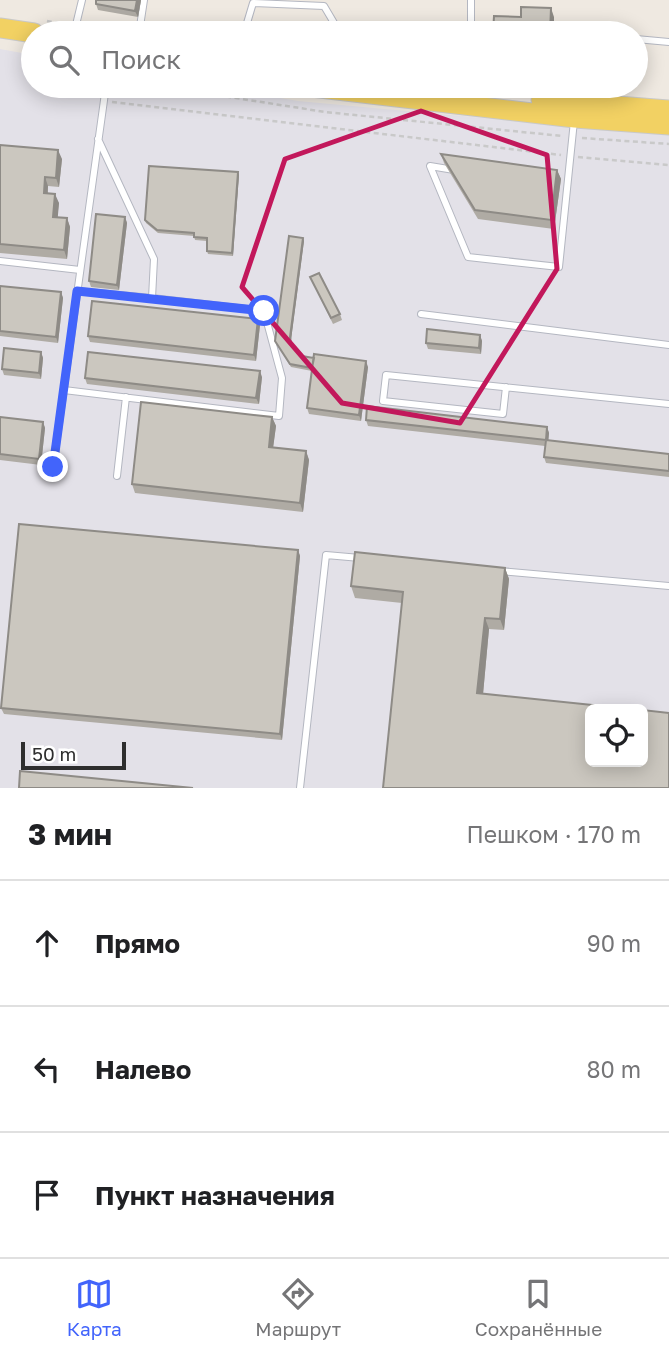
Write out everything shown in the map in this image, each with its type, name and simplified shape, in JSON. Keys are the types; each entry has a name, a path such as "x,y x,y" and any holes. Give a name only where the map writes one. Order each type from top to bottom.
{"main road":[{"path":"0,28 21,27"},
{"path":"0,38 21,41"},
{"path":"434,98 576,111 669,110"},
{"path":"513,98 576,111 669,125"}],"lane":[{"path":"77,21 82,0"},
{"path":"141,21 144,0"},
{"path":"471,0 471,21"},
{"path":"248,21 253,3 327,3 334,21"},
{"path":"648,40 669,42"},
{"path":"53,467 104,98"},
{"path":"457,170 430,166 468,257 559,267 576,111"},
{"path":"98,139 154,260 152,298"},
{"path":"553,183 566,184"},
{"path":"0,261 80,270"},
{"path":"64,390 279,416 282,378 264,311 77,291"},
{"path":"421,314 669,345"},
{"path":"506,387 503,414 383,401 386,375 506,387 669,404"},
{"path":"117,476 126,397"},
{"path":"300,788 326,555 367,558"},
{"path":"491,570 669,586"}],"path":[{"path":"236,98 325,112 669,144"},
{"path":"104,101 569,156 669,165"}],"highlighted area":[{"path":"421,111 547,155 557,269 460,423 342,403 242,287 285,159"}],"shaded area":[{"path":"0,49 21,53 21,98 280,98 669,135 669,788 0,788"}],"building":[{"path":"96,0 137,0 135,11 96,4"},
{"path":"521,7 551,8 550,21 494,21 494,16 521,17"},
{"path":"0,145 58,150 56,178 45,177 44,193 55,194 53,217 67,218 64,250 0,244"},
{"path":"441,154 557,170 551,220 475,210"},
{"path":"149,166 238,172 232,253 207,251 207,238 194,237 194,233 157,230 145,220"},
{"path":"96,214 125,217 117,285 89,281"},
{"path":"289,236 303,238 291,344 302,356 314,358 312,368 290,364 275,341"},
{"path":"319,273 340,314 331,318 310,277"},
{"path":"0,286 61,292 56,337 0,331"},
{"path":"92,301 258,319 254,355 88,336"},
{"path":"427,329 480,335 479,348 426,343"},
{"path":"4,348 41,352 39,373 2,369"},
{"path":"88,352 260,371 256,398 85,378"},
{"path":"314,354 366,361 359,415 307,408"},
{"path":"141,402 272,417 269,447 306,451 300,503 132,484"},
{"path":"367,406 547,427 546,440 366,420"},
{"path":"0,417 43,422 39,459 0,454"},
{"path":"546,440 669,454 669,471 544,457"},
{"path":"19,524 298,550 280,734 1,708"},
{"path":"355,552 505,568 500,619 485,618 477,693 585,704 585,767 648,767 648,711 669,713 669,788 383,788 403,592 351,586"},
{"path":"20,771 193,788 19,788"}],"route":[{"path":"53,467 77,291 264,311"}]}
